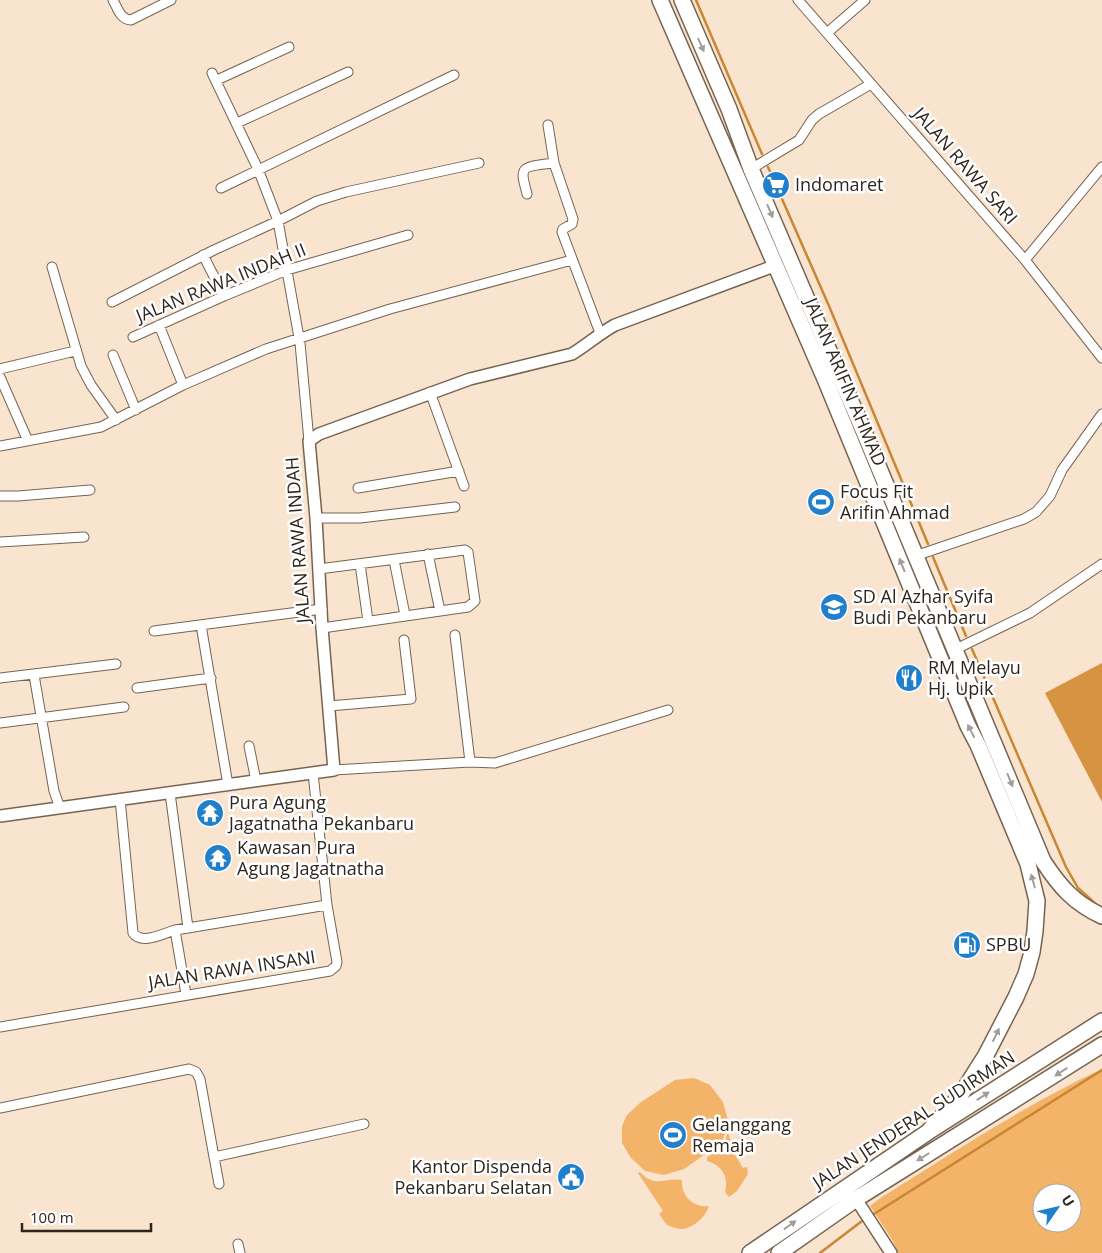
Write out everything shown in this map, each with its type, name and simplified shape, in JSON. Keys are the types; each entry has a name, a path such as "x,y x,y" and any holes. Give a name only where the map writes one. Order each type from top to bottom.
{"main road":[{"name":"JALAN ARIFIN AHMAD","path":"660,0 770,267 849,438 968,726 978,745 1028,864 1037,900 1032,952 1016,997 986,1055 964,1089 928,1132"},
{"name":"JALAN ARIFIN AHMAD","path":"682,0 729,108 752,169 1043,861 1069,895 1084,907 1102,916"},
{"path":"849,438 864,432"},
{"name":"JALAN JENDERAL SUDIRMAN","path":"750,1253 928,1132 1100,1026"},
{"name":"JALAN JENDERAL SUDIRMAN","path":"779,1253 856,1199 1102,1045"}],"street":[{"path":"114,0 121,15 131,20 171,0"},
{"name":"JALAN RAWA SARI","path":"798,0 1025,260 1102,358"},
{"path":"827,33 866,0"},
{"path":"289,47 214,77 258,170 278,222 299,338 309,441"},
{"path":"237,123 348,72"},
{"path":"221,188 454,75"},
{"path":"752,169 799,140 812,120 819,114 871,84"},
{"path":"548,125 554,164 573,219 572,224 562,231 600,333"},
{"path":"112,302 203,255 278,222 330,196 479,163"},
{"path":"526,194 524,170 528,167 554,164"},
{"path":"1025,260 1102,167"},
{"name":"JALAN RAWA INDAH II","path":"133,337 287,270 408,235"},
{"path":"203,255 224,296"},
{"path":"0,446 100,427 183,385 266,349 390,309 572,260"},
{"path":"52,267 75,351 86,376 116,420"},
{"name":"JALAN RAWA INDAH","path":"334,770 309,441 318,434 430,392 490,373 572,354 600,333 615,325 770,267"},
{"path":"159,325 183,385"},
{"path":"0,369 75,351"},
{"path":"113,356 136,410"},
{"path":"0,377 28,441"},
{"path":"430,392 464,486"},
{"path":"915,556 1024,520 1036,512 1054,491 1062,470 1102,414"},
{"path":"358,488 459,471"},
{"path":"0,496 90,490"},
{"path":"316,518 360,518 455,507"},
{"path":"0,542 84,537"},
{"path":"319,570 461,550 468,552 475,601 468,607 322,628"},
{"path":"428,554 440,611"},
{"path":"394,560 405,615"},
{"path":"360,564 368,621"},
{"path":"954,650 1030,613 1102,564"},
{"path":"154,631 322,609"},
{"path":"201,625 228,785"},
{"path":"455,635 470,762"},
{"path":"328,706 411,699 404,640"},
{"path":"0,678 116,664"},
{"path":"34,675 54,791 60,808"},
{"path":"137,688 211,678"},
{"path":"0,723 43,719 124,707"},
{"path":"0,816 334,770 470,762 495,764 668,710"},
{"path":"249,746 256,781"},
{"name":"JALAN RAWA INSANI","path":"0,1027 333,969 337,962 327,906 313,773"},
{"path":"170,793 188,928"},
{"path":"120,799 133,933 137,938 144,939 175,930 327,906"},
{"path":"175,930 186,994"},
{"path":"0,1108 189,1069 196,1072 200,1079 219,1184"},
{"path":"214,1158 364,1124"},
{"path":"856,1199 892,1253"}],"shaded area":[{"path":"1102,663 1102,802 1045,693"},
{"path":"1102,1069 1102,1253 898,1253 893,1241 870,1206 990,1130 1045,1098"},
{"name":"Gelanggang Remaja","path":"694,1078 710,1085 723,1102 729,1124 721,1143 684,1169 664,1175 645,1171 631,1158 622,1143 622,1126 627,1115 641,1102 675,1080"},
{"path":"728,1132 734,1153 743,1168 747,1167 748,1174 737,1191 729,1197 725,1192 726,1181 723,1172 717,1165 707,1161 707,1157 723,1147"},
{"path":"640,1172 651,1180 656,1181 682,1180 682,1186 689,1200 698,1205 709,1206 705,1214 696,1223 687,1228 679,1229 667,1225 659,1214 663,1211 638,1173"}],"waterway":[{"path":"696,0 762,154"},
{"path":"768,167 829,306 928,544"},
{"path":"933,557 966,636"},
{"path":"972,649 1066,867 1078,888 1098,906"},
{"path":"874,1214 1102,1070"},
{"path":"820,1253 862,1221"}],"place":[{"name":"Indomaret","path":"776,185"},
{"name":"Focus Fit Arifin Ahmad","path":"821,502"},
{"name":"SD Al Azhar Syifa Budi Pekanbaru","path":"834,607"},
{"name":"RM Melayu Hj. Upik","path":"909,678"},
{"name":"Pura Agung Jagatnatha Pekanbaru","path":"210,813"},
{"name":"Kawasan Pura Agung Jagatnatha","path":"218,858"},
{"name":"SPBU","path":"967,945"},
{"name":"Gelanggang Remaja","path":"673,1135"},
{"name":"Kantor Dispenda Pekanbaru Selatan","path":"571,1177"}]}
